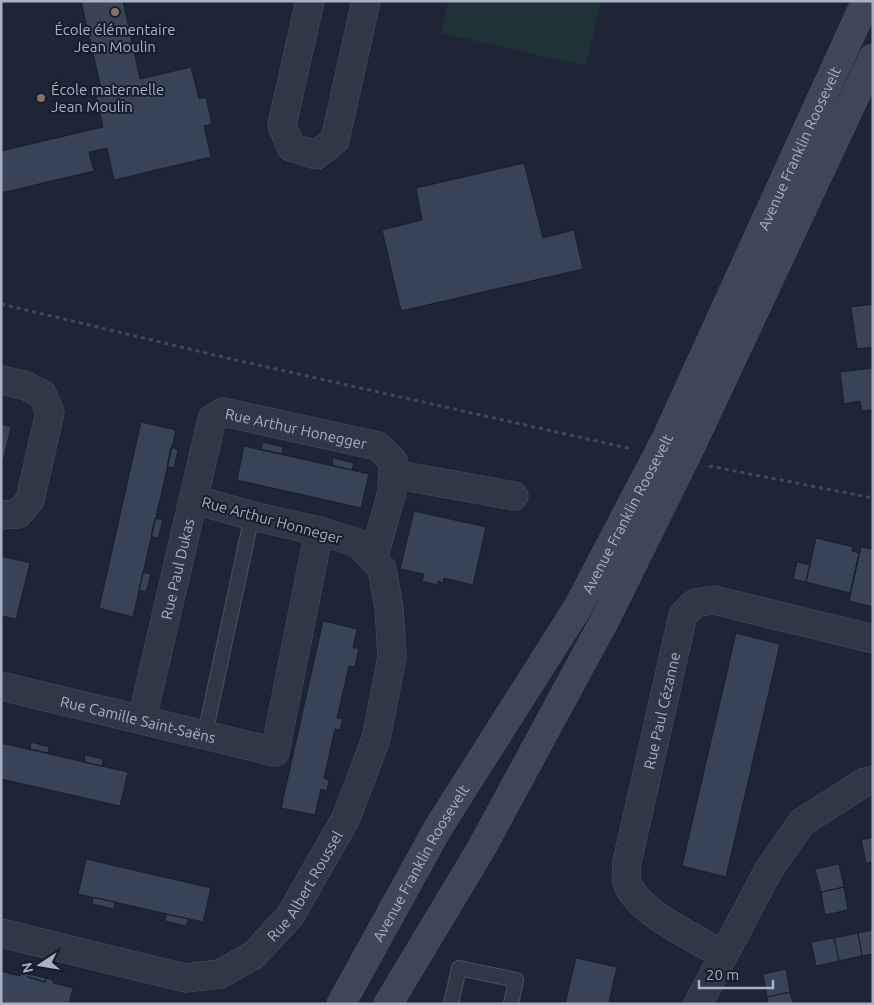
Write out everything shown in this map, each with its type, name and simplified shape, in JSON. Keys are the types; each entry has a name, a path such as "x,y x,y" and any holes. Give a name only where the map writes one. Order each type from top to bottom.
{"street":[{"path":"310,1 282,125 291,147 316,155 335,140 366,1"},
{"name":"Avenue Franklin Roosevelt","path":"342,1004 438,828 578,607 658,454 866,1"},
{"name":"Avenue Franklin Roosevelt","path":"388,1004 481,849 606,618 684,460 873,58"},
{"path":"1,380 24,385 42,394 50,412 30,500 18,514 1,515"},
{"name":"Rue Arthur Honegger","path":"212,419 223,412 378,446 393,461 393,474 392,492 373,559"},
{"name":"Rue Paul Dukas","path":"142,719 212,419"},
{"path":"393,474 514,496"},
{"name":"Rue Arthur Honneger","path":"193,499 252,516 319,531 358,543 373,559"},
{"name":"Rue Camille Saint-Saëns","path":"1,686 275,752 319,531"},
{"name":"Rue Albert Roussel","path":"1,933 186,978 220,974 254,955 290,916 346,818 376,739 392,657 389,608 382,569 373,559"},
{"name":"Rue Paul Cézanne","path":"724,955 650,913 633,895 626,880 627,862 683,615 695,603 714,600 873,639"},
{"path":"698,1004 768,871 802,822 865,782 873,780"}],"lane":[{"path":"205,734 252,516"},
{"path":"451,1004 459,968 516,980 511,1004"}],"path":[{"path":"1,304 227,358 658,454"},
{"path":"684,460 873,498"}],"green space":[{"path":"448,1 601,1 586,66 441,33"}],"building":[{"path":"81,1 123,1 140,79 191,67 199,99 206,97 212,124 204,126 211,157 114,180 107,148 89,152 94,171 1,193 1,151 103,127 94,89 101,88"},
{"path":"524,163 543,238 574,230 583,269 401,311 382,230 422,220 416,188"},
{"path":"873,304 873,347 857,349 851,307"},
{"path":"873,368 873,410 862,411 860,401 844,404 840,372"},
{"path":"141,422 176,430 133,617 99,608"},
{"path":"1,424 11,427 3,461 1,461"},
{"path":"263,442 283,447 282,454 261,449"},
{"path":"244,446 369,474 361,508 237,480"},
{"path":"171,447 178,449 174,468 167,466"},
{"path":"333,458 354,463 352,470 332,465"},
{"path":"414,511 486,527 473,585 444,578 443,583 438,581 437,585 422,581 424,574 400,569"},
{"path":"155,518 163,520 158,538 151,536"},
{"path":"816,538 853,547 852,551 859,553 850,593 806,582"},
{"path":"861,547 873,549 873,607 849,601"},
{"path":"1,556 30,563 16,619 1,616"},
{"path":"797,562 810,565 806,582 793,579"},
{"path":"143,572 151,574 146,592 139,590"},
{"path":"323,621 357,629 353,648 359,648 355,667 349,666 337,718 343,719 340,730 335,729 324,778 329,780 327,791 321,789 315,815 281,808"},
{"path":"736,633 780,644 726,877 682,866"},
{"path":"31,742 49,747 48,753 30,749"},
{"path":"1,743 128,772 120,806 1,779"},
{"path":"85,755 103,759 102,766 84,762"},
{"path":"873,837 873,862 866,863 861,840"},
{"path":"86,859 211,888 203,922 78,894"},
{"path":"839,864 844,887 821,892 815,869"},
{"path":"844,887 848,910 825,915 821,892"},
{"path":"93,897 115,902 114,909 92,904"},
{"path":"166,914 188,919 186,926 165,921"},
{"path":"873,930 873,954 862,956 858,933"},
{"path":"858,933 862,956 839,961 834,938"},
{"path":"834,938 839,961 816,966 811,942"},
{"path":"576,958 617,967 609,1002 613,1002 612,1004 565,1004"},
{"path":"786,969 790,992 767,997 763,974"},
{"path":"1,971 20,976 21,972 29,974 28,977 45,982 46,978 53,980 53,983 73,988 69,1004 1,1004"},
{"path":"29,974 46,978 45,982 28,977"},
{"path":"790,992 793,1004 768,1004 767,997"}],"place":[{"name":"École élémentaire Jean Moulin","path":"115,12"},
{"name":"École maternelle Jean Moulin","path":"41,98"}]}
